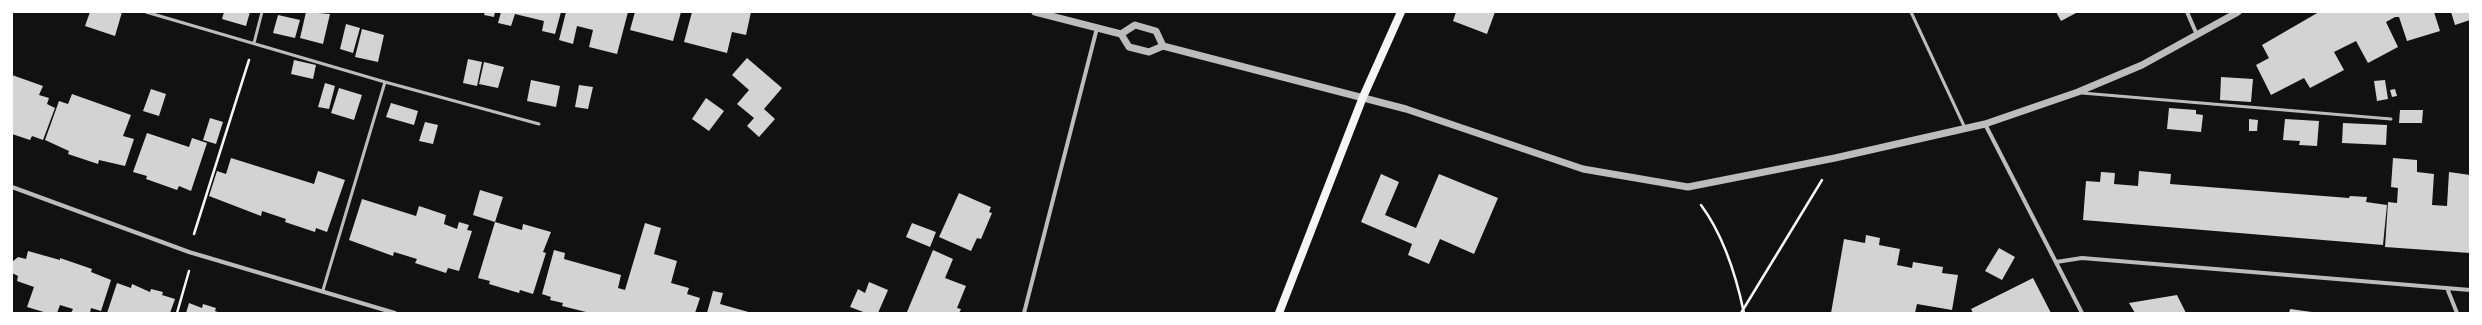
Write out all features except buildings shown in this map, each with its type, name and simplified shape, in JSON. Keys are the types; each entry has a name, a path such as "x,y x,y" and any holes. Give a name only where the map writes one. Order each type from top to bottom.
{"main road":[{"path":"1279,313 1363,97 1401,12"}],"street":[{"path":"1035,12 1121,34 1129,47 1149,52 1163,46 1363,97 1444,121 1583,169 1688,187 1835,158 1966,130 1985,124 2078,92 2142,65 2238,12"},
{"path":"2187,12 2198,35"},
{"path":"1121,34 1134,25 1156,30 1163,46"},
{"path":"1024,313 1097,28"},
{"path":"1985,124 2082,313"},
{"path":"12,187 191,253 323,290 395,313"},
{"path":"2056,262 2082,258 2470,290"},
{"path":"2447,288 2457,313"}],"lane":[{"path":"146,12 385,82 539,124"},
{"path":"254,43 262,12"},
{"path":"1911,12 1966,130"},
{"path":"323,290 385,82"},
{"path":"2078,92 2391,119"}],"path":[{"path":"177,313 191,253 254,43"},
{"path":"1743,312 1835,158"},
{"path":"1688,187 1713,221 1731,264 1743,312"}]}
